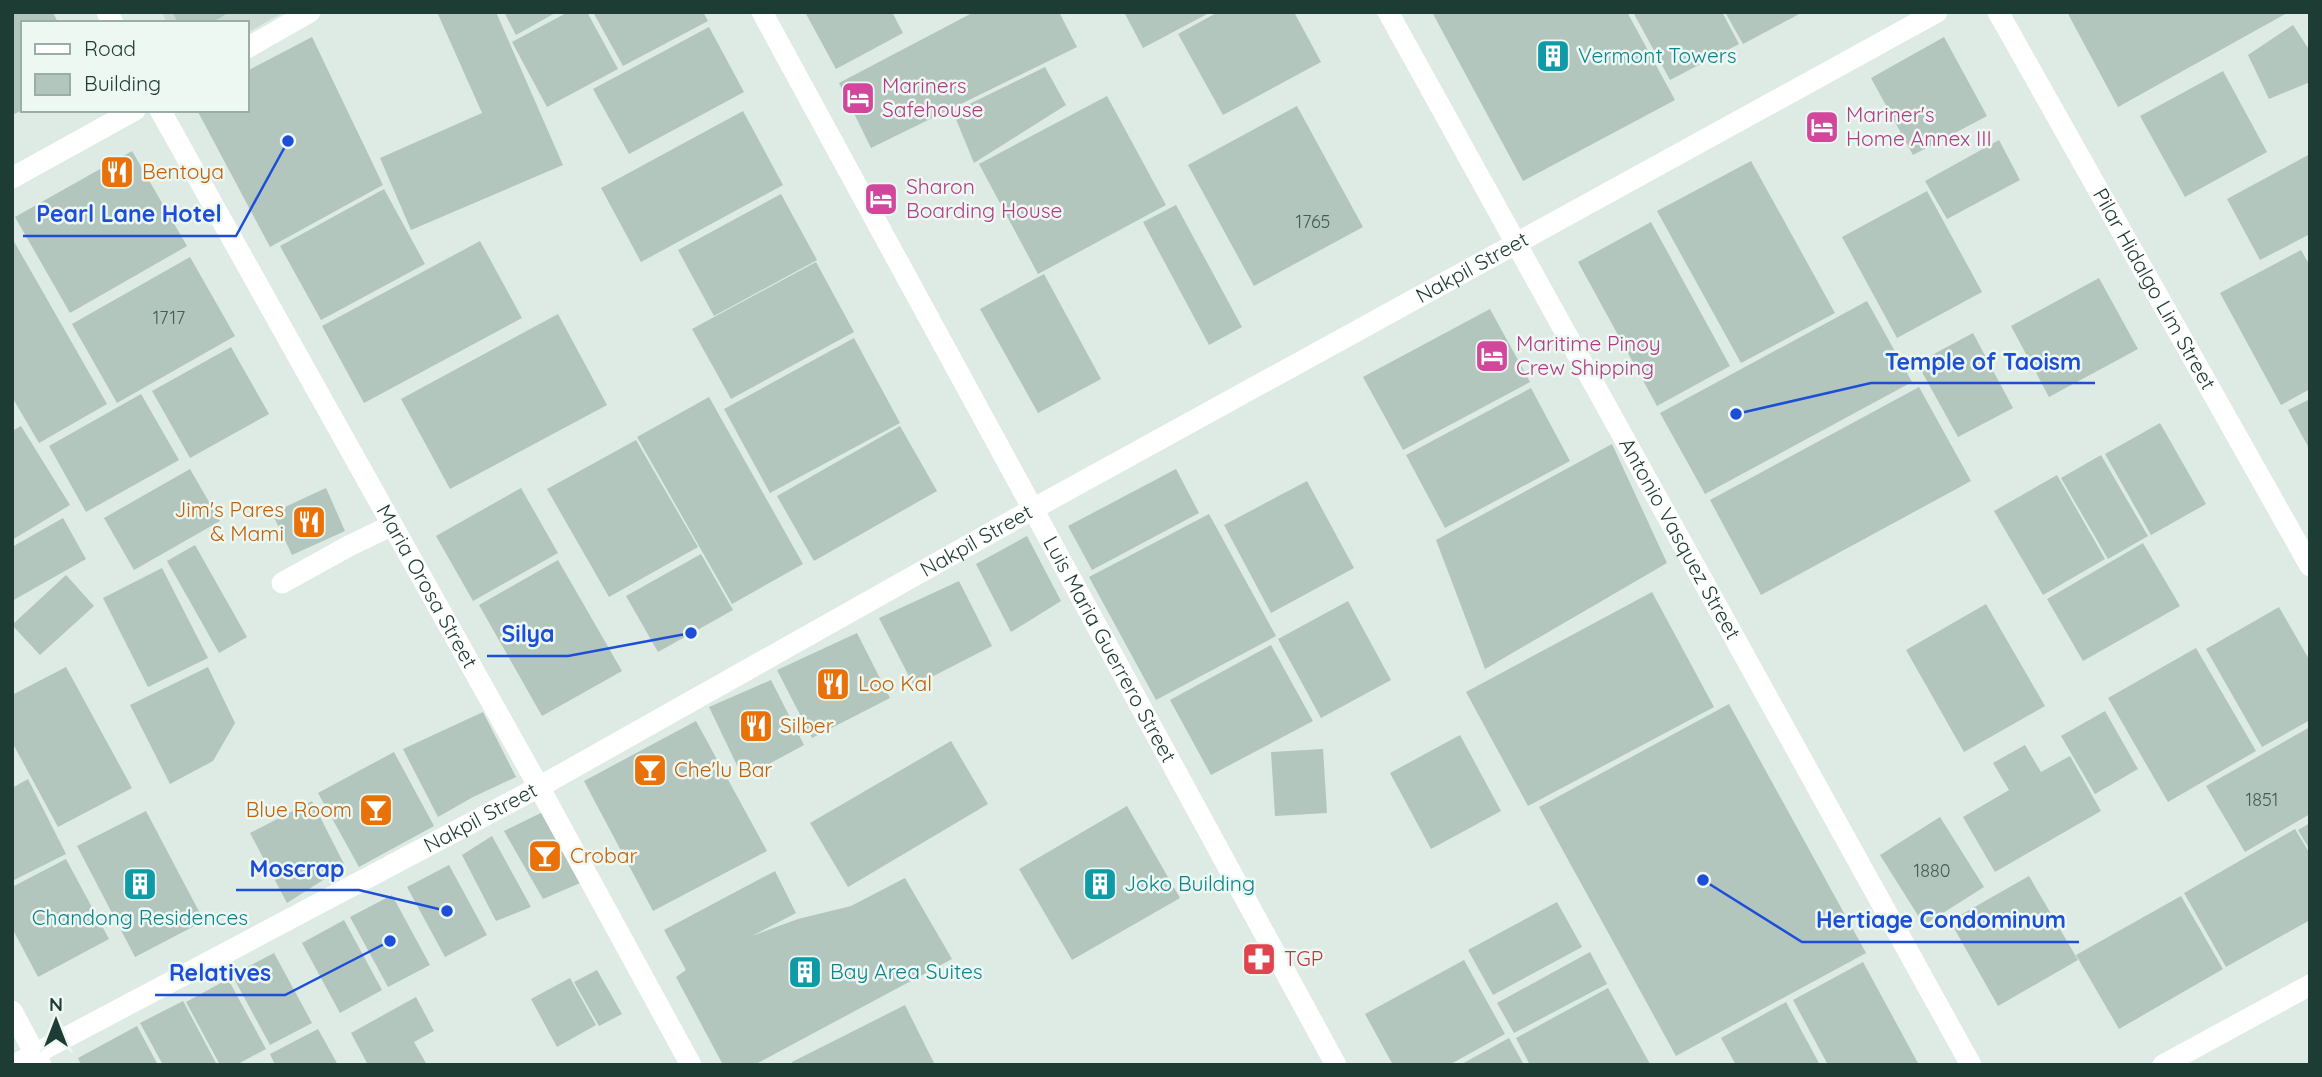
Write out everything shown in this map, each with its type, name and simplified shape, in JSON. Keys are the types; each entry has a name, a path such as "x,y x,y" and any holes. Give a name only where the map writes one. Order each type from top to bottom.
{"street":[{"path":"248,47 310,12"},
{"name":"Luis Maria Guerrero Street","path":"762,12 1336,1065"},
{"name":"Antonio Vasquez Street","path":"1388,12 1971,1065"},
{"name":"Nakpil Street","path":"14,1065 38,1059 539,787 1033,509 1937,12"},
{"name":"Pilar Hidalgo Lim Street","path":"1998,12 2310,566"},
{"path":"12,178 131,112"},
{"name":"Maria Orosa Street","path":"161,112 539,787 691,1065"},
{"path":"282,583 392,525"},
{"path":"2163,1065 2310,985"},
{"path":"12,1011 38,1059"}],"shaded area":[{"path":"162,12 284,12 248,32 248,21 166,21"}],"building":[{"path":"12,12 53,12 57,21 21,21 21,111 12,115"},
{"path":"172,12 230,12 214,21 177,21"},
{"path":"437,12 496,12 563,165 411,230 380,158 482,113"},
{"path":"504,12 557,12 516,35"},
{"path":"568,12 587,12 618,69 547,107 512,42"},
{"path":"593,12 703,12 708,21 623,66"},
{"path":"805,12 892,12 903,33 836,69"},
{"path":"974,12 1059,12 1077,47 871,148 839,83"},
{"path":"1124,12 1211,12 1143,48"},
{"path":"1218,12 1294,12 1321,62 1223,115 1178,34"},
{"name":"Vermont Towers","path":"1432,12 1627,12 1675,100 1523,181"},
{"path":"1633,12 1722,12 1739,44 1670,80"},
{"path":"1725,12 1803,12 1743,44"},
{"path":"2067,12 2289,12 2118,107"},
{"path":"2293,25 2310,51 2310,82 2269,99 2248,55"},
{"path":"709,27 744,92 629,154 593,89"},
{"path":"312,37 383,185 270,247 198,112 248,112 248,70"},
{"path":"1944,37 1987,116 1913,155 1871,78"},
{"path":"1045,67 1066,105 974,163 953,112"},
{"path":"2223,71 2267,152 2185,197 2140,116"},
{"path":"1107,96 1166,205 1038,274 979,164"},
{"path":"1297,106 1363,227 1254,286 1188,165"},
{"path":"743,111 783,185 641,262 601,188"},
{"path":"1999,140 2020,180 1947,219 1925,181"},
{"path":"132,151 187,246 70,313 15,217"},
{"path":"2310,154 2310,234 2260,260 2227,199"},
{"path":"1751,161 1835,313 1741,363 1657,211"},
{"path":"384,189 425,264 321,320 280,246"},
{"path":"1927,191 1982,292 1897,338 1842,237"},
{"path":"781,194 817,260 714,316 678,250"},
{"path":"1176,205 1242,327 1209,345 1143,222"},
{"path":"1651,222 1730,366 1657,406 1578,262"},
{"path":"12,238 107,404 39,443 12,397"},
{"path":"480,241 522,318 364,403 322,326"},
{"path":"2301,250 2310,266 2310,389 2281,405 2220,293"},
{"path":"190,257 235,336 117,403 72,324"},
{"path":"816,262 854,332 731,399 692,329"},
{"path":"1044,274 1101,379 1038,413 980,309"},
{"path":"2099,278 2138,349 2049,397 2011,326"},
{"path":"1867,301 1912,382 1705,494 1660,413"},
{"path":"1490,309 1530,382 1403,450 1363,377"},
{"path":"558,314 607,405 450,489 401,399"},
{"path":"1973,333 2013,408 1958,437 1917,363"},
{"path":"854,338 900,423 770,493 724,409"},
{"path":"231,347 269,414 190,458 152,391"},
{"path":"1919,387 1971,481 1761,595 1710,500"},
{"path":"1531,388 1570,461 1445,528 1406,455"},
{"path":"141,394 179,460 86,512 49,446"},
{"path":"709,397 803,564 732,604 637,437"},
{"path":"2310,399 2310,450 2288,410"},
{"path":"2160,423 2206,504 2151,535 2105,454"},
{"path":"21,426 70,505 12,540 12,431"},
{"path":"900,426 937,491 814,561 777,496"},
{"path":"636,440 698,547 609,597 547,489"},
{"path":"1612,444 1667,563 1485,669 1436,540"},
{"path":"2101,455 2148,536 2108,559 2061,478"},
{"path":"190,469 220,521 134,570 104,518"},
{"path":"1176,469 1199,513 1092,570 1068,526"},
{"path":"2057,475 2105,559 2043,595 1994,511"},
{"path":"1307,481 1354,568 1271,613 1224,525"},
{"name":"Jim's Pares & Mami","path":"326,488 345,531 292,555 272,513"},
{"path":"521,488 558,553 473,601 436,536"},
{"path":"1209,514 1276,636 1156,700 1089,577"},
{"path":"63,518 86,559 12,601 12,547"},
{"path":"1027,536 1061,601 1011,632 976,564"},
{"path":"2143,543 2180,606 2083,661 2047,599"},
{"path":"195,545 247,637 219,653 167,561"},
{"path":"701,554 733,610 658,652 626,596"},
{"path":"558,560 622,671 542,716 479,605"},
{"path":"162,568 208,658 148,687 103,598"},
{"path":"66,575 94,606 40,655 12,625"},
{"path":"959,581 992,646 914,686 879,618"},
{"path":"1652,592 1714,707 1528,806 1466,692"},
{"path":"1348,601 1391,680 1321,718 1278,639"},
{"path":"1986,604 2045,706 1964,752 1906,650"},
{"path":"2279,607 2310,661 2310,720 2262,747 2206,649"},
{"name":"Loo Kal","path":"857,633 890,698 812,738 777,670"},
{"path":"1271,645 1313,721 1211,775 1170,700"},
{"path":"2196,648 2256,751 2168,802 2108,698"},
{"path":"66,667 132,788 58,827 12,742 12,695"},
{"path":"208,667 235,723 213,761 170,784 130,705"},
{"name":"Silber","path":"771,680 804,745 743,778 709,707"},
{"path":"1729,704 1866,953 1676,1056 1539,807"},
{"path":"2105,711 2138,769 2095,794 2061,736"},
{"path":"483,712 516,777 438,817 403,749"},
{"path":"696,721 767,851 653,911 584,781"},
{"path":"2310,727 2310,814 2245,852 2206,786"},
{"path":"1460,735 1501,811 1431,849 1390,773"},
{"path":"951,741 988,804 848,887 810,823"},
{"path":"2025,745 2041,772 2070,756 2101,811 1995,872 1963,817 2009,790 1993,763"},
{"path":"1323,749 1327,813 1275,816 1271,752"},
{"name":"Blue Room","path":"394,752 434,826 359,867 318,793"},
{"path":"28,779 66,854 12,881 12,788"},
{"path":"312,801 345,866 287,903 250,833"},
{"name":"Joko Building","path":"1127,806 1180,898 1072,960 1019,869"},
{"name":"Crobar","path":"547,810 587,880 543,899 504,831"},
{"name":"Chandong Residences","path":"146,811 204,921 135,957 77,846"},
{"path":"1940,817 1984,887 1924,925 1880,855"},
{"path":"2310,823 2310,850 2298,830"},
{"path":"2295,829 2310,854 2310,920 2226,967 2184,893"},
{"path":"492,836 531,907 496,921 462,855"},
{"path":"66,859 109,939 38,977 12,928 12,887"},
{"path":"449,865 487,935 445,957 407,887"},
{"name":"Bay Area Suites","path":"775,871 796,913 752,936 798,919 851,906 905,878 952,959 754,1065 723,1065 676,977 686,970 664,930"},
{"path":"2029,876 2078,960 1998,1006 1950,921"},
{"path":"392,895 430,965 388,987 350,917"},
{"path":"2181,896 2223,969 2119,1029 2076,955"},
{"path":"1557,902 1582,947 1493,995 1468,950"},
{"path":"344,920 382,990 340,1013 302,943"},
{"path":"1590,952 1607,984 1514,1033 1497,1003"},
{"path":"274,953 312,1023 270,1045 232,975"},
{"path":"1464,960 1505,1034 1449,1065 1393,1065 1365,1014"},
{"path":"1863,962 1919,1065 1828,1065 1793,1000"},
{"path":"597,970 622,1014 599,1026 574,982"},
{"path":"570,978 596,1025 557,1047 531,999"},
{"path":"228,979 266,1049 236,1065 220,1065 186,1002"},
{"path":"1608,988 1650,1064 1530,1065 1516,1038"},
{"path":"416,997 434,1031 414,1042 427,1065 368,1065 351,1033"},
{"path":"183,1001 217,1065 163,1065 140,1023"},
{"path":"1786,1002 1820,1065 1736,1065 1721,1038"},
{"path":"905,1005 935,1065 794,1065 792,1062"},
{"path":"137,1026 158,1065 81,1065 78,1058"},
{"path":"318,1029 338,1065 275,1065 270,1054"},
{"path":"1509,1038 1524,1065 1460,1065"}],"place":[{"name":"Vermont Towers","path":"1553,56"},
{"name":"Mariners Safehouse","path":"858,98"},
{"name":"Mariner's Home Annex III","path":"1822,127"},
{"name":"Pearl Lane Hotel","path":"288,141"},
{"name":"Bentoya","path":"117,172"},
{"name":"Sharon Boarding House","path":"881,199"},
{"name":"Maritime Pinoy Crew Shipping","path":"1492,356"},
{"name":"Temple of Taoism","path":"1736,414"},
{"name":"Jim's Pares & Mami","path":"309,522"},
{"name":"Silya","path":"691,633"},
{"name":"Loo Kal","path":"833,684"},
{"name":"Silber","path":"756,726"},
{"name":"Che'lu Bar","path":"650,770"},
{"name":"Blue Room","path":"376,810"},
{"name":"Crobar","path":"545,856"},
{"name":"Hertiage Condominum","path":"1703,880"},
{"name":"Chandong Residences","path":"140,884"},
{"name":"Joko Building","path":"1100,884"},
{"name":"Moscrap","path":"447,911"},
{"name":"Relatives","path":"390,941"},
{"name":"TGP","path":"1259,959"},
{"name":"Bay Area Suites","path":"805,972"}]}
